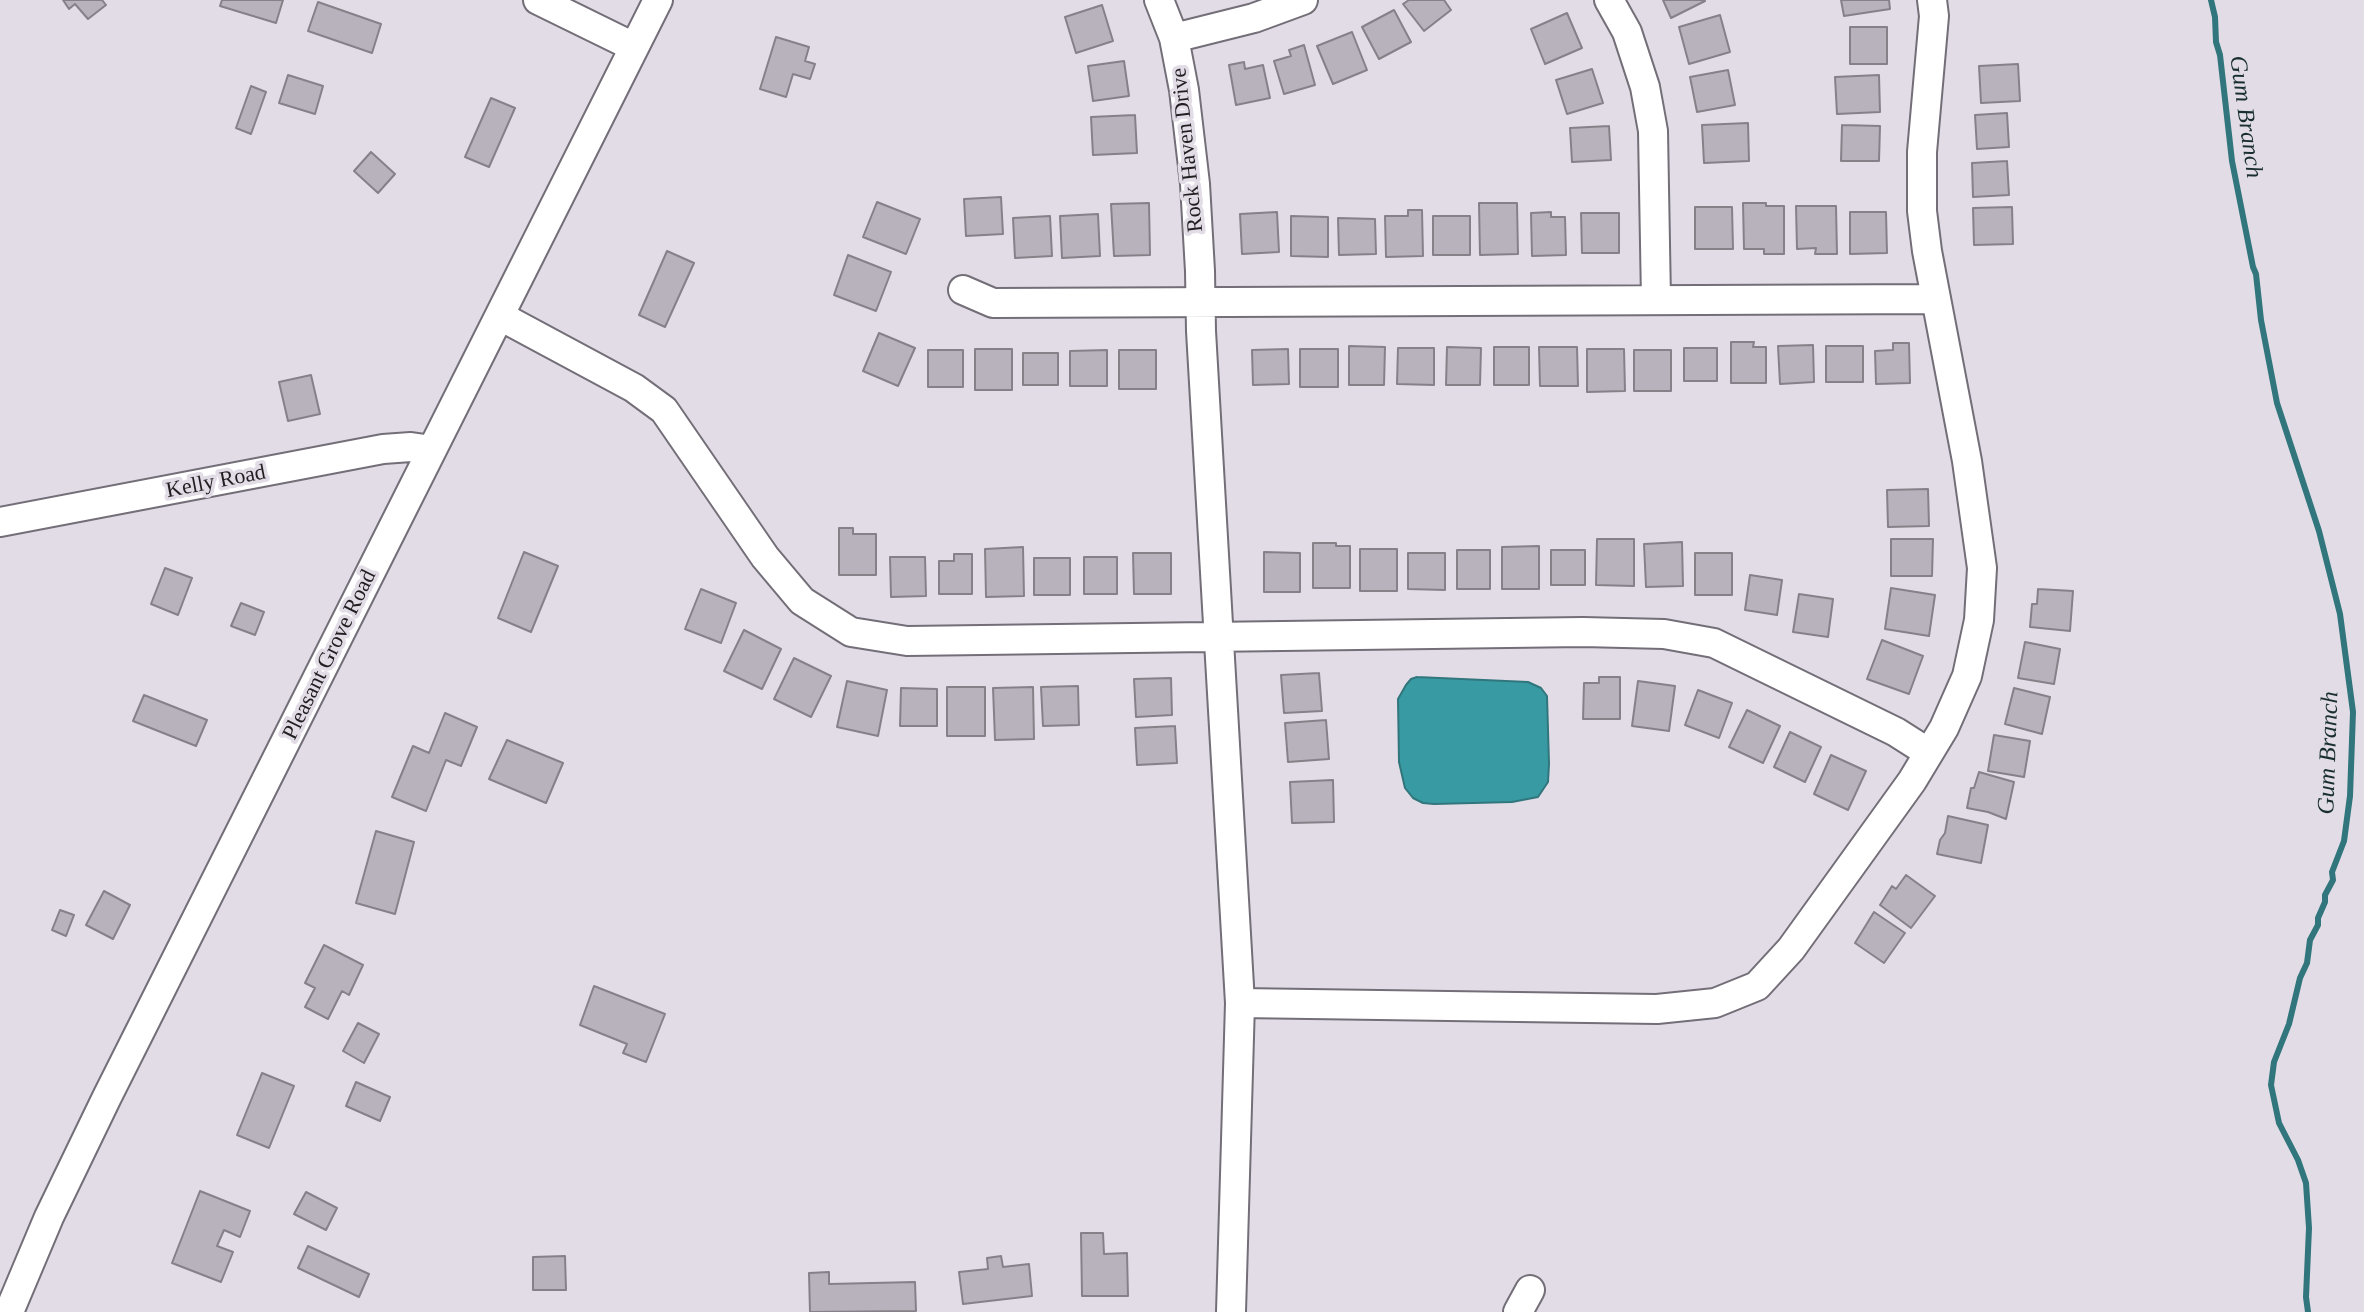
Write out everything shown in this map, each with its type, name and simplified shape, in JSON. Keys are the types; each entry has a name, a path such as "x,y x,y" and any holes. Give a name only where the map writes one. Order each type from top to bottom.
{"street":[{"path":"538,0 634,47"},
{"name":"Pleasant Grove Road","path":"9,1312 49,1217 107,1097 658,0"},
{"name":"Rock Haven Drive","path":"1159,0 1174,38 1184,90 1195,184 1200,271 1240,1003 1231,1312"},
{"path":"1174,38 1254,18 1303,0"},
{"path":"1609,0 1632,46 1645,87 1653,131 1656,300"},
{"path":"1240,1003 1657,1009 1715,1003 1757,986 1791,949 1912,781 1944,728 1967,676 1979,620 1982,568 1967,461 1922,211 1922,152 1934,16 1932,0"},
{"path":"963,290 993,303 1936,299"},
{"path":"500,316 634,388 664,410 765,557 802,601 851,632 907,641 1580,632 1664,634 1714,643 1896,732 1929,753"},
{"name":"Kelly Road","path":"0,522 383,449 411,447 432,450"}],"water":[{"path":"1411,679 1528,682 1541,688 1547,696 1549,764 1548,782 1538,797 1512,802 1434,804 1413,798 1405,788 1399,762 1398,699"}],"building":[{"path":"63,0 102,0 106,5 88,19 75,4 69,9"},
{"path":"222,0 283,0 276,23 220,6"},
{"path":"1409,0 1444,0 1451,10 1424,31 1403,4"},
{"path":"1663,0 1704,0 1705,1 1671,18"},
{"path":"1841,0 1889,0 1890,9 1844,16"},
{"path":"318,2 381,24 372,53 308,31"},
{"path":"1102,5 1113,41 1076,53 1065,17"},
{"path":"1394,10 1411,42 1379,59 1362,27"},
{"path":"1567,13 1582,48 1545,64 1531,29"},
{"path":"1720,15 1730,52 1689,64 1679,27"},
{"path":"1850,27 1887,27 1887,64 1850,64"},
{"path":"1352,32 1367,70 1333,84 1317,46"},
{"path":"776,37 809,47 805,61 815,64 810,79 793,74 786,97 760,89"},
{"path":"1304,45 1315,85 1284,94 1274,61 1291,56 1289,50"},
{"path":"1124,61 1129,96 1093,101 1088,66"},
{"path":"1244,62 1245,69 1263,65 1270,98 1236,105 1229,65"},
{"path":"2018,64 2020,101 1981,103 1979,66"},
{"path":"1592,69 1603,103 1567,114 1556,80"},
{"path":"1728,70 1735,105 1697,112 1690,77"},
{"path":"288,75 323,86 315,114 279,103"},
{"path":"1879,75 1880,112 1837,114 1835,77"},
{"path":"251,86 266,92 251,134 236,128"},
{"path":"491,98 515,108 489,167 465,157"},
{"path":"2007,113 2009,147 1977,149 1975,115"},
{"path":"1135,115 1137,153 1093,155 1091,117"},
{"path":"1748,123 1749,161 1704,163 1702,125"},
{"path":"1842,125 1880,126 1879,161 1841,161"},
{"path":"1609,126 1611,160 1572,162 1570,128"},
{"path":"371,152 395,174 378,193 354,171"},
{"path":"2007,161 2009,195 1973,197 1972,163"},
{"path":"1001,197 1003,234 966,236 964,199"},
{"path":"877,202 920,219 906,254 863,237"},
{"path":"1149,203 1150,255 1114,256 1111,204"},
{"path":"1479,203 1517,203 1518,254 1480,255"},
{"path":"1743,203 1784,206 1784,254 1764,254 1764,249 1744,249"},
{"path":"1796,206 1836,206 1837,254 1815,254 1816,248 1797,249"},
{"path":"1695,207 1732,207 1733,249 1695,249"},
{"path":"2012,207 2013,244 1974,245 1973,208"},
{"path":"1408,210 1422,210 1423,256 1386,257 1385,216 1408,216"},
{"path":"1277,212 1279,252 1242,254 1240,214"},
{"path":"1551,212 1551,217 1565,217 1566,255 1532,256 1531,213"},
{"path":"1850,212 1886,212 1887,253 1850,254"},
{"path":"1581,213 1619,213 1619,253 1582,253"},
{"path":"1098,214 1100,256 1062,258 1060,216"},
{"path":"1050,216 1052,256 1015,258 1013,218"},
{"path":"1291,216 1328,217 1328,257 1291,256"},
{"path":"1433,216 1470,216 1470,255 1433,255"},
{"path":"1338,218 1375,219 1376,254 1339,255"},
{"path":"667,251 694,263 665,327 639,315"},
{"path":"848,255 891,272 876,311 834,295"},
{"path":"879,333 915,348 898,386 863,371"},
{"path":"1731,342 1754,342 1753,347 1766,347 1766,383 1731,383"},
{"path":"1893,343 1909,343 1910,383 1876,384 1875,351 1893,350"},
{"path":"1813,345 1814,382 1780,384 1778,346"},
{"path":"1349,346 1385,347 1384,385 1349,385"},
{"path":"1826,346 1863,346 1863,382 1826,382"},
{"path":"1447,347 1481,348 1480,385 1446,385"},
{"path":"1494,347 1529,347 1529,385 1494,385"},
{"path":"1539,347 1577,347 1578,386 1540,386"},
{"path":"1398,348 1434,348 1434,385 1397,384"},
{"path":"1684,348 1717,348 1717,381 1684,381"},
{"path":"975,349 1012,349 1012,390 975,390"},
{"path":"1288,349 1289,384 1253,385 1252,350"},
{"path":"1300,349 1338,349 1338,387 1300,387"},
{"path":"1587,349 1624,349 1625,391 1587,392"},
{"path":"928,350 963,350 963,387 928,387"},
{"path":"1107,350 1107,386 1070,386 1070,351"},
{"path":"1119,350 1156,350 1156,389 1119,389"},
{"path":"1634,350 1671,350 1671,391 1634,391"},
{"path":"1023,353 1058,353 1058,385 1023,385"},
{"path":"311,375 320,414 288,421 279,382"},
{"path":"1928,489 1929,526 1888,527 1887,490"},
{"path":"839,528 853,528 853,534 876,534 876,575 839,575"},
{"path":"1597,539 1634,539 1634,586 1596,585"},
{"path":"1891,539 1933,539 1932,576 1891,576"},
{"path":"1682,542 1683,586 1646,587 1644,544"},
{"path":"1313,543 1350,546 1350,588 1313,588"},
{"path":"1539,546 1539,589 1502,589 1502,547"},
{"path":"1023,547 1024,596 986,597 985,549"},
{"path":"1360,549 1397,549 1397,591 1360,591"},
{"path":"1457,550 1490,550 1490,589 1457,589"},
{"path":"1551,550 1585,550 1585,585 1551,585"},
{"path":"524,552 558,566 531,632 498,618"},
{"path":"1264,552 1300,553 1300,592 1264,592"},
{"path":"1133,553 1171,553 1171,594 1134,594"},
{"path":"1408,553 1445,553 1445,590 1408,589"},
{"path":"1695,553 1732,553 1732,595 1695,595"},
{"path":"954,554 972,554 972,594 939,594 939,561 954,561"},
{"path":"890,557 925,557 926,596 891,597"},
{"path":"1084,557 1117,557 1117,594 1084,594"},
{"path":"1034,558 1070,558 1070,595 1034,595"},
{"path":"165,568 192,578 178,615 151,604"},
{"path":"1750,575 1782,580 1777,615 1745,610"},
{"path":"1891,588 1935,595 1929,636 1885,629"},
{"path":"701,589 736,603 721,643 685,629"},
{"path":"2038,589 2073,591 2070,631 2030,627 2032,604 2037,604"},
{"path":"1799,594 1833,599 1828,637 1793,632"},
{"path":"241,603 264,612 255,635 231,626"},
{"path":"744,630 781,649 762,689 724,671"},
{"path":"1882,640 1923,656 1909,694 1867,679"},
{"path":"2025,642 2060,649 2054,684 2018,678"},
{"path":"794,658 831,676 811,717 774,699"},
{"path":"1319,673 1322,711 1284,713 1281,675"},
{"path":"1599,677 1620,677 1620,719 1583,719 1584,683 1599,683"},
{"path":"1171,678 1172,715 1136,717 1134,679"},
{"path":"847,681 887,690 878,736 837,727"},
{"path":"1638,681 1675,686 1669,731 1632,726"},
{"path":"1078,686 1079,725 1043,726 1041,687"},
{"path":"947,687 985,687 985,736 947,736"},
{"path":"1033,687 1034,739 995,740 993,688"},
{"path":"901,688 937,689 937,726 900,726"},
{"path":"2014,688 2050,697 2042,734 2005,724"},
{"path":"1698,690 1732,703 1719,738 1685,725"},
{"path":"144,695 207,720 196,746 133,721"},
{"path":"1747,710 1780,726 1763,763 1729,747"},
{"path":"445,713 477,727 461,766 446,760 426,811 392,797 413,746 429,753"},
{"path":"1326,720 1329,759 1288,762 1285,723"},
{"path":"1175,726 1177,763 1137,765 1135,728"},
{"path":"1790,732 1821,747 1805,782 1774,767"},
{"path":"1994,735 2030,741 2024,777 1988,771"},
{"path":"507,740 563,763 546,803 489,779"},
{"path":"1831,755 1866,771 1848,810 1814,794"},
{"path":"1979,772 2014,782 2006,819 1967,808 1971,788 1974,788"},
{"path":"1333,780 1334,822 1292,823 1290,782"},
{"path":"1948,816 1988,825 1981,863 1937,854"},
{"path":"376,831 414,842 395,914 356,903"},
{"path":"1906,875 1935,896 1911,928 1880,905 1892,886 1896,889"},
{"path":"104,891 130,905 113,939 86,925"},
{"path":"60,910 74,915 66,936 52,930"},
{"path":"1874,912 1905,933 1884,963 1855,943"},
{"path":"324,945 363,965 349,995 342,991 328,1019 305,1007 315,988 305,983"},
{"path":"594,986 665,1014 646,1062 623,1053 627,1044 580,1025"},
{"path":"358,1023 379,1034 364,1063 343,1051"},
{"path":"262,1073 294,1086 269,1148 237,1135"},
{"path":"356,1082 390,1097 380,1121 346,1106"},
{"path":"200,1191 250,1211 240,1237 224,1230 217,1246 233,1252 221,1282 172,1263"},
{"path":"306,1192 337,1208 326,1230 294,1214"},
{"path":"1081,1233 1103,1233 1104,1254 1127,1253 1128,1296 1082,1296"},
{"path":"308,1246 369,1274 359,1297 298,1268"},
{"path":"565,1256 566,1290 533,1290 533,1257"},
{"path":"1001,1256 1003,1267 1029,1264 1032,1296 963,1304 959,1272 988,1269 987,1258"},
{"path":"829,1272 829,1284 915,1282 916,1311 810,1312 809,1273"}],"waterway":[{"name":"Gum Branch","path":"2211,0 2232,161 2256,274 2261,320 2277,403 2319,531 2340,614 2353,712 2350,796 2344,841 2318,925 2310,940 2307,963 2274,1062 2271,1085 2279,1123 2306,1183 2308,1312"}]}
